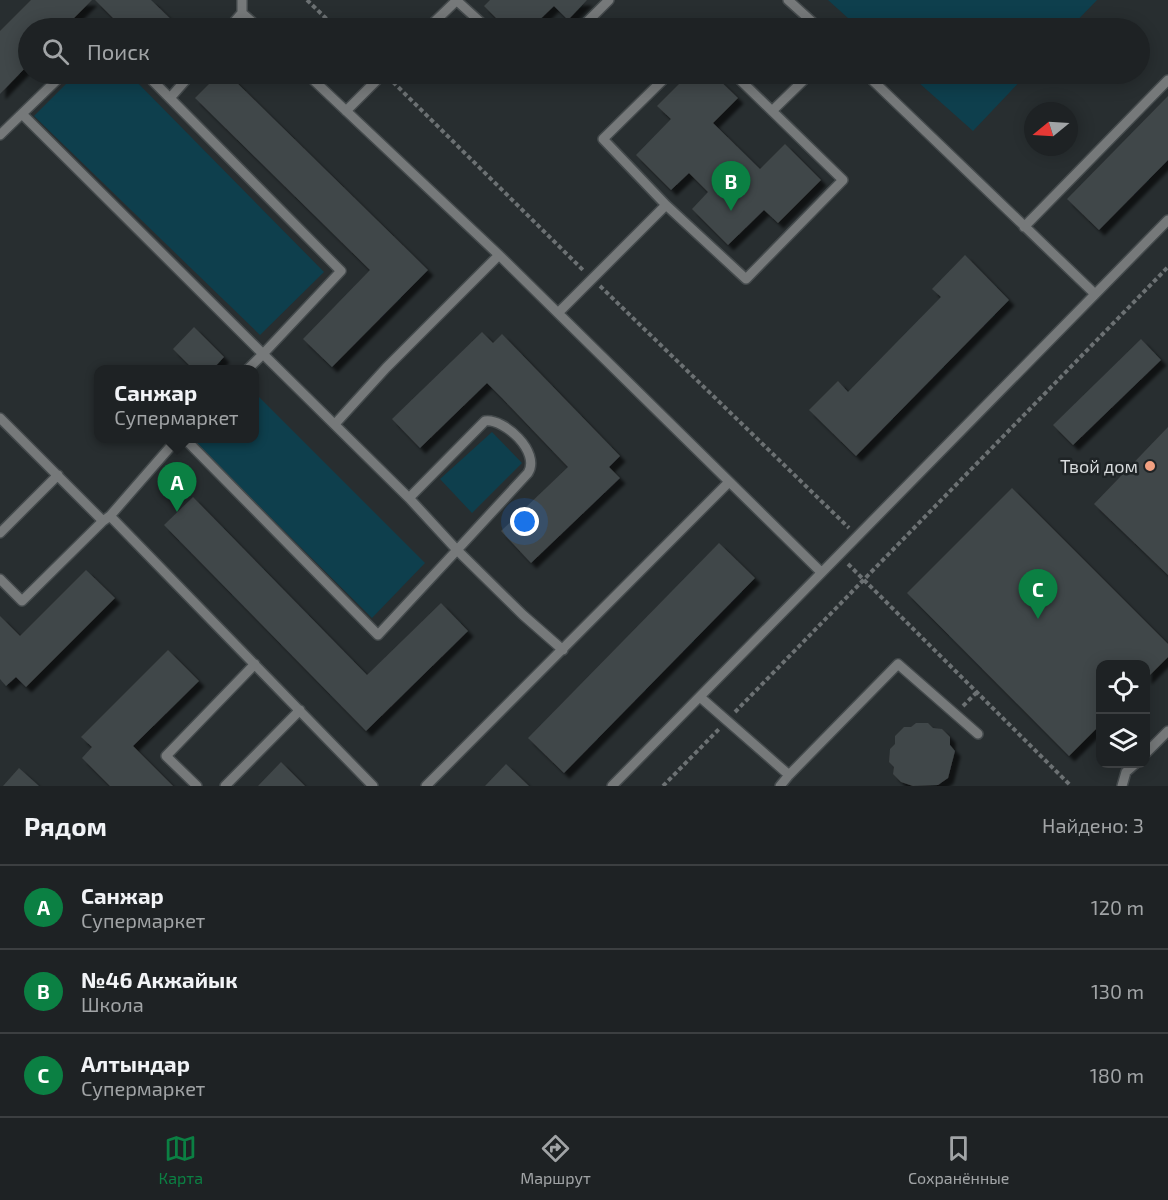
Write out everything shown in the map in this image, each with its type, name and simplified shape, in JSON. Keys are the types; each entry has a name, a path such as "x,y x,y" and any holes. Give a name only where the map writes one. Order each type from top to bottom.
{"lane":[{"path":"238,18 242,13 242,0"},
{"path":"438,18 456,0 476,18"},
{"path":"591,18 609,0"},
{"path":"788,0 808,18"},
{"path":"242,13 248,18"},
{"path":"1024,227 1168,80"},
{"path":"0,135 53,84"},
{"path":"156,84 341,271 251,365"},
{"path":"170,98 182,84"},
{"path":"318,84 499,255 821,572"},
{"path":"346,111 373,84"},
{"path":"659,84 603,139 666,205 746,279 843,180 744,84"},
{"path":"772,111 800,84"},
{"path":"876,84 1095,294"},
{"path":"22,114 409,498 457,550 523,615 563,650"},
{"path":"558,313 666,205"},
{"path":"612,786 1168,220"},
{"path":"335,424 386,368 499,255"},
{"path":"0,418 255,664 373,786"},
{"path":"189,443 378,635 528,473 532,461 527,447 498,422 485,422 409,498"},
{"path":"0,579 22,601 106,519 174,443"},
{"path":"0,532 58,475"},
{"path":"426,786 729,482"},
{"path":"197,786 166,756 255,664"},
{"path":"780,786 898,664 978,734"},
{"path":"700,697 789,775"},
{"path":"225,786 300,710"},
{"path":"1150,749 1168,731"},
{"path":"1122,786 1126,772 1130,768"}],"path":[{"path":"307,0 326,18"},
{"path":"394,84 857,536"},
{"path":"663,786 1168,267"},
{"path":"839,555 1071,786"}],"shaded area":[{"path":"828,0 1097,0 1080,18 848,18"},
{"path":"66,84 139,84 324,272 260,335 34,116"},
{"path":"920,84 1018,84 973,131"},
{"path":"259,397 425,563 372,618 196,443 259,443"},
{"path":"492,432 522,463 472,513 440,479"}],"building":[{"path":"31,0 92,0 74,18 18,18 18,75 0,94 0,31"},
{"path":"95,0 151,0 170,18 113,18"},
{"path":"490,0 587,0 570,18 566,18 554,6 541,18 496,18 484,6"},
{"path":"209,84 238,84 428,270 332,367 303,339 370,270 195,98"},
{"path":"679,84 723,84 738,98 713,123 760,169 785,144 821,180 778,223 764,210 728,245 692,209 708,192 689,173 671,190 636,155 671,119 657,106"},
{"path":"1168,96 1168,160 1099,230 1067,199"},
{"path":"965,255 1009,300 856,456 809,410 838,381 848,392 941,297 932,289"},
{"path":"194,327 224,357 217,365 189,365 173,349"},
{"path":"482,332 493,343 502,334 620,456 609,467 620,478 531,563 501,531 568,467 502,398 487,383 420,448 392,419"},
{"path":"1141,339 1161,360 1073,445 1053,425"},
{"name":"Твой дом","path":"1168,427 1168,575 1094,504"},
{"path":"1012,488 1168,644 1168,657 1150,675 1150,660 1096,660 1096,729 1069,756 907,593"},
{"path":"193,497 367,675 441,603 468,631 366,731 164,525"},
{"path":"719,543 755,578 564,773 528,738"},
{"path":"86,570 115,598 26,687 16,677 6,686 0,679 0,616 20,636"},
{"path":"168,650 199,681 133,746 173,786 110,786 82,758 92,747 81,737"},
{"path":"916,723 928,723 933,728 942,729 950,737 950,745 955,751 948,778 938,785 913,786 901,782 893,774 894,767 889,762 890,749 895,744 895,736 904,727 911,727"},
{"path":"281,762 305,786 258,786"},
{"path":"506,764 529,786 485,786"},
{"path":"19,768 39,786 3,786"}],"place":[{"name":"№46 Акжайык","path":"731,211"},
{"name":"Твой дом","path":"1150,466"},
{"name":"Санжар","path":"177,512"},
{"name":"Алтындар","path":"1038,619"}]}
